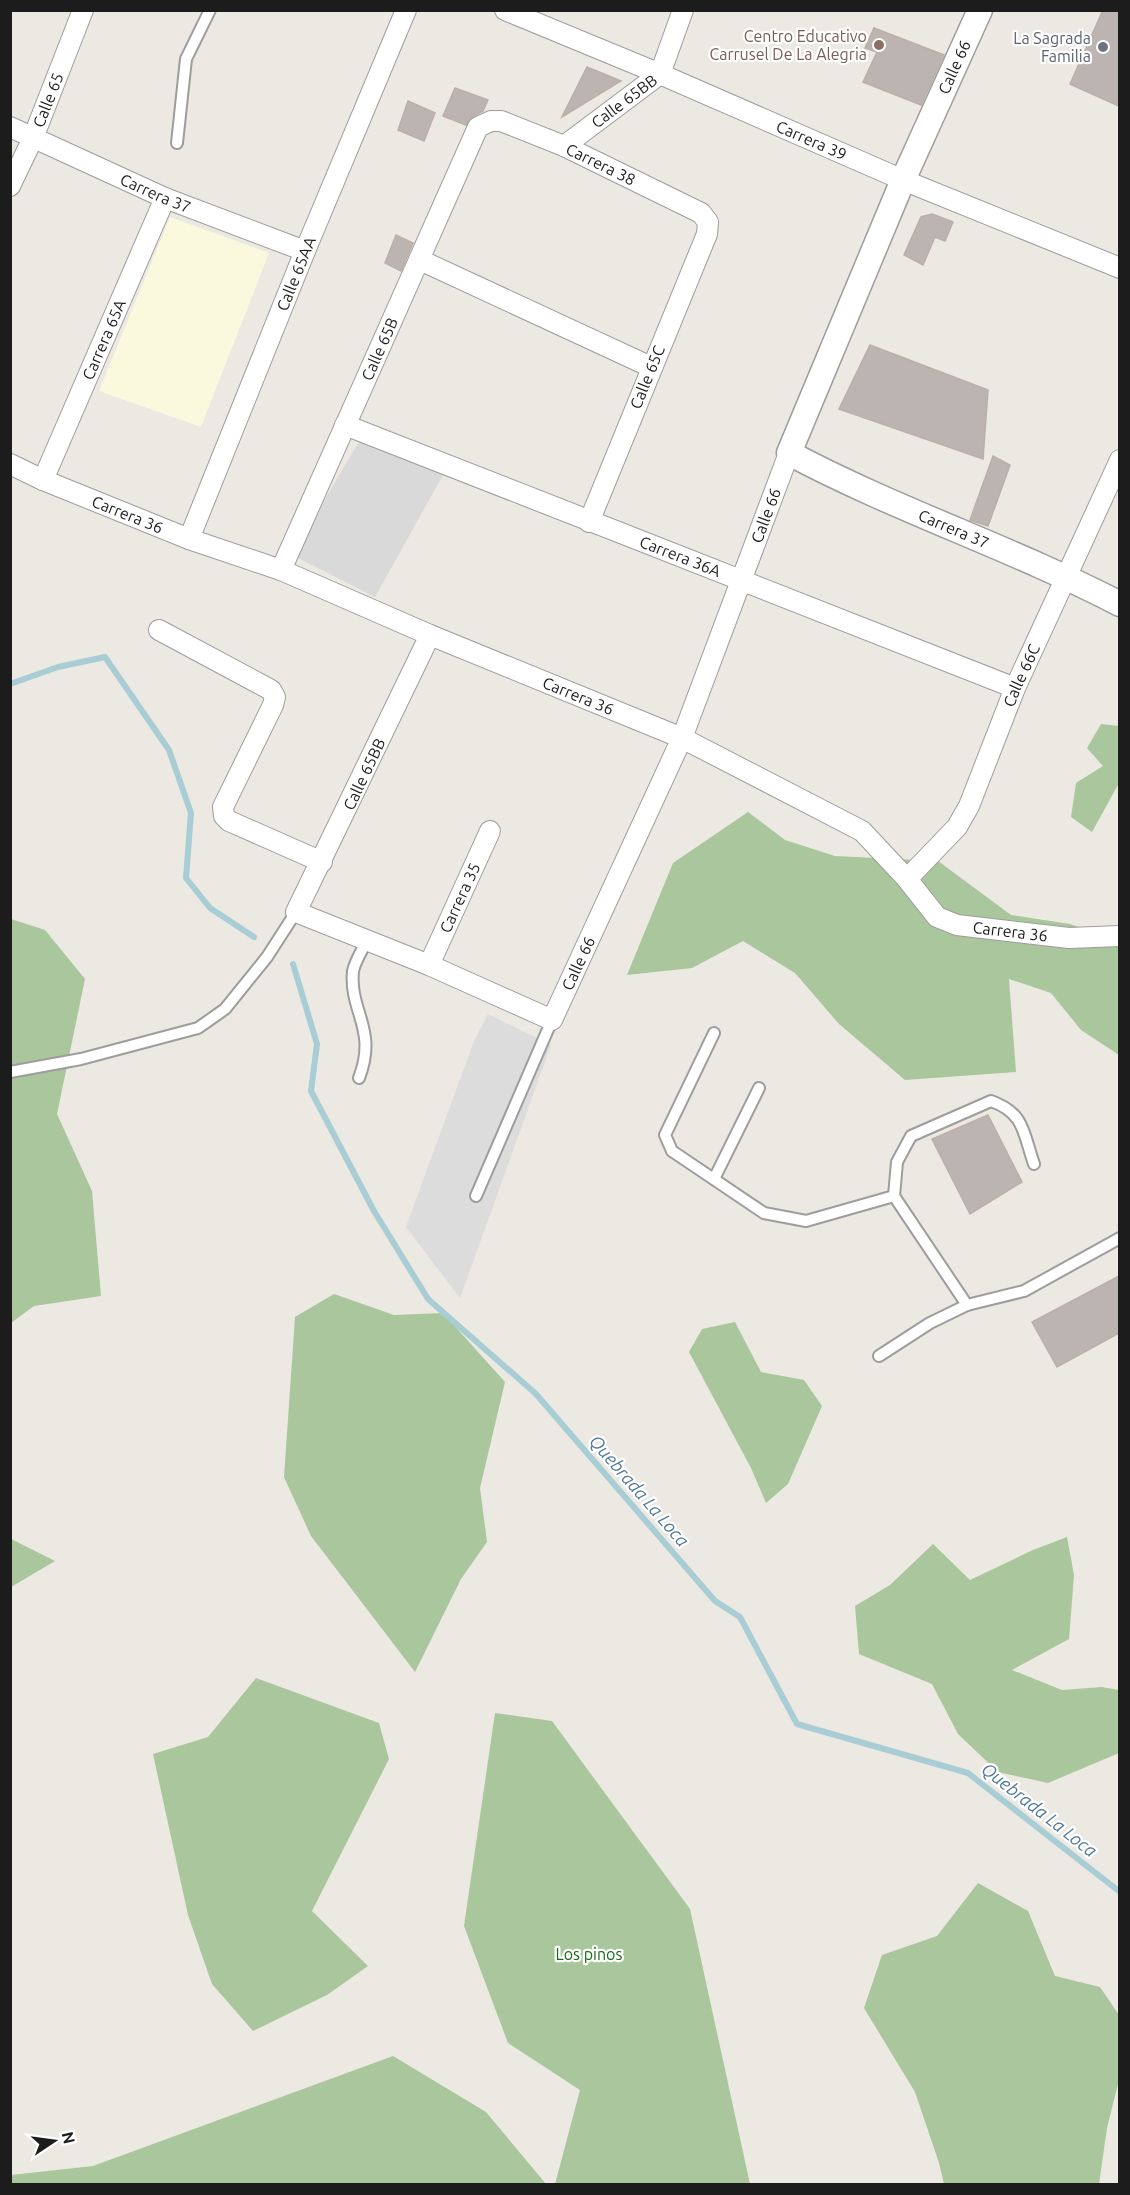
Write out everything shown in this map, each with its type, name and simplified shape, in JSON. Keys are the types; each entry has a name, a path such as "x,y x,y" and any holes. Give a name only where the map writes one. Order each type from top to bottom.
{"street":[{"name":"Calle 65","path":"10,186 33,138 83,10"},
{"name":"Calle 65AA","path":"189,539 304,250 406,10"},
{"name":"Carrera 39","path":"505,10 660,74 903,180 1119,268"},
{"name":"Calle 65BB","path":"564,146 660,74 683,10"},
{"name":"Calle 66","path":"552,1020 682,738 744,579 789,453 903,180 980,10"},
{"name":"Carrera 38","path":"478,127 491,121 501,121 564,146 701,213 708,222 707,234"},
{"name":"Carrera 37","path":"10,127 165,198 304,250"},
{"name":"Calle 65B","path":"281,570 478,127"},
{"name":"Carrera 65A","path":"43,480 165,198"},
{"name":"Calle 65C","path":"589,522 707,234"},
{"path":"420,260 651,367"},
{"name":"Carrera 36A","path":"345,425 589,522 744,579 1016,688"},
{"name":"Carrera 37","path":"789,453 843,482 1068,577 1119,604"},
{"name":"Calle 66C","path":"907,879 957,827 965,813 1016,688 1119,460"},
{"name":"Carrera 36","path":"10,464 43,480 189,539 281,570 430,635 682,738 862,831 907,879 937,917 957,925 1069,938 1119,936"},
{"path":"159,630 271,690 275,697 273,705 223,807 224,816 229,821 322,862"},
{"name":"Calle 65BB","path":"296,912 430,635"},
{"name":"Carrera 35","path":"429,965 490,831"},
{"path":"296,912 429,965 552,1020"}],"lane":[{"path":"177,143 186,59 210,10"},
{"path":"10,1072 81,1059 198,1028 225,1009 267,957 296,912"},
{"path":"359,1078 367,1058 365,1025 355,995 353,970 367,940"},
{"path":"476,1196 552,1020"},
{"path":"714,1033 665,1135 672,1151 764,1213 806,1221 894,1196"},
{"path":"714,1179 759,1088"},
{"path":"967,1305 894,1196 897,1162 911,1136 991,1101 1008,1107 1019,1118 1034,1164"},
{"path":"879,1356 930,1323 967,1305 1024,1291 1119,1238"}],"shaded area":[{"path":"170,217 269,253 201,427 99,391"},
{"path":"360,440 443,475 375,597 292,555"},
{"path":"488,1014 551,1045 460,1298 406,1227 474,1041"}],"green space":[{"path":"1101,724 1119,726 1119,783 1092,832 1071,817 1076,783 1103,766 1087,748"},
{"path":"748,812 785,840 835,856 938,861 1011,915 1070,924 1119,941 1119,1055 1081,1030 1051,993 1009,979 1016,1072 905,1080 839,1024 795,973 743,941 692,968 627,975 673,863"},
{"path":"11,919 45,930 85,979 57,1114 92,1191 101,1296 34,1306 11,1323"},
{"path":"334,1294 394,1315 443,1313 505,1382 480,1488 487,1542 461,1579 415,1672 311,1536 284,1477 295,1317"},
{"path":"735,1322 761,1372 804,1380 822,1406 788,1484 766,1503 751,1468 689,1352 702,1329"},
{"path":"1067,1537 1074,1575 1069,1639 1012,1670 1062,1690 1102,1687 1119,1690 1119,1753 1048,1783 998,1772 958,1734 932,1684 859,1654 855,1606 890,1585 933,1544 970,1580 1033,1550"},
{"path":"11,1539 55,1561 11,1587"},
{"path":"256,1678 379,1723 389,1759 312,1911 368,1966 327,1995 253,2031 212,1984 188,1915 153,1754 208,1737"},
{"name":"Los pinos","path":"495,1713 552,1721 690,1909 750,2184 555,2184 580,2090 508,2043 464,1926"},
{"path":"978,1883 1028,1911 1055,1976 1100,1987 1119,2015 1120,2076 1107,2128 1099,2184 944,2184 915,2092 864,2008 882,1955 937,1936"},
{"path":"393,2056 486,2112 546,2184 11,2184 11,2175 93,2166"}],"building":[{"name":"La Sagrada Familia","path":"1103,10 1119,10 1119,106 1070,84"},
{"path":"874,28 944,55 921,105 863,82 877,52 865,48"},
{"path":"587,67 621,81 562,117"},
{"path":"455,88 488,100 483,111 472,117 466,125 443,116"},
{"path":"408,101 435,113 424,141 398,130"},
{"path":"932,214 953,222 945,241 935,237 923,265 904,255 921,217"},
{"path":"396,235 413,243 401,271 385,263"},
{"path":"870,345 988,390 983,459 839,409"},
{"path":"993,456 1010,465 988,526 970,520"},
{"path":"988,1115 1022,1182 970,1214 932,1139"},
{"path":"1119,1276 1119,1333 1057,1367 1032,1322"}],"waterway":[{"name":"Quebrada La Loca","path":"10,684 58,667 105,657 169,750 191,813 186,878 210,908 254,937"},
{"name":"Quebrada La Loca","path":"293,964 317,1044 311,1091 374,1211 428,1299 536,1394 715,1601 740,1617 797,1724 968,1773 1120,1892"}],"place":[{"name":"Centro Educativo Carrusel De La Alegria","path":"879,45"},
{"name":"La Sagrada Familia","path":"1103,47"}]}
